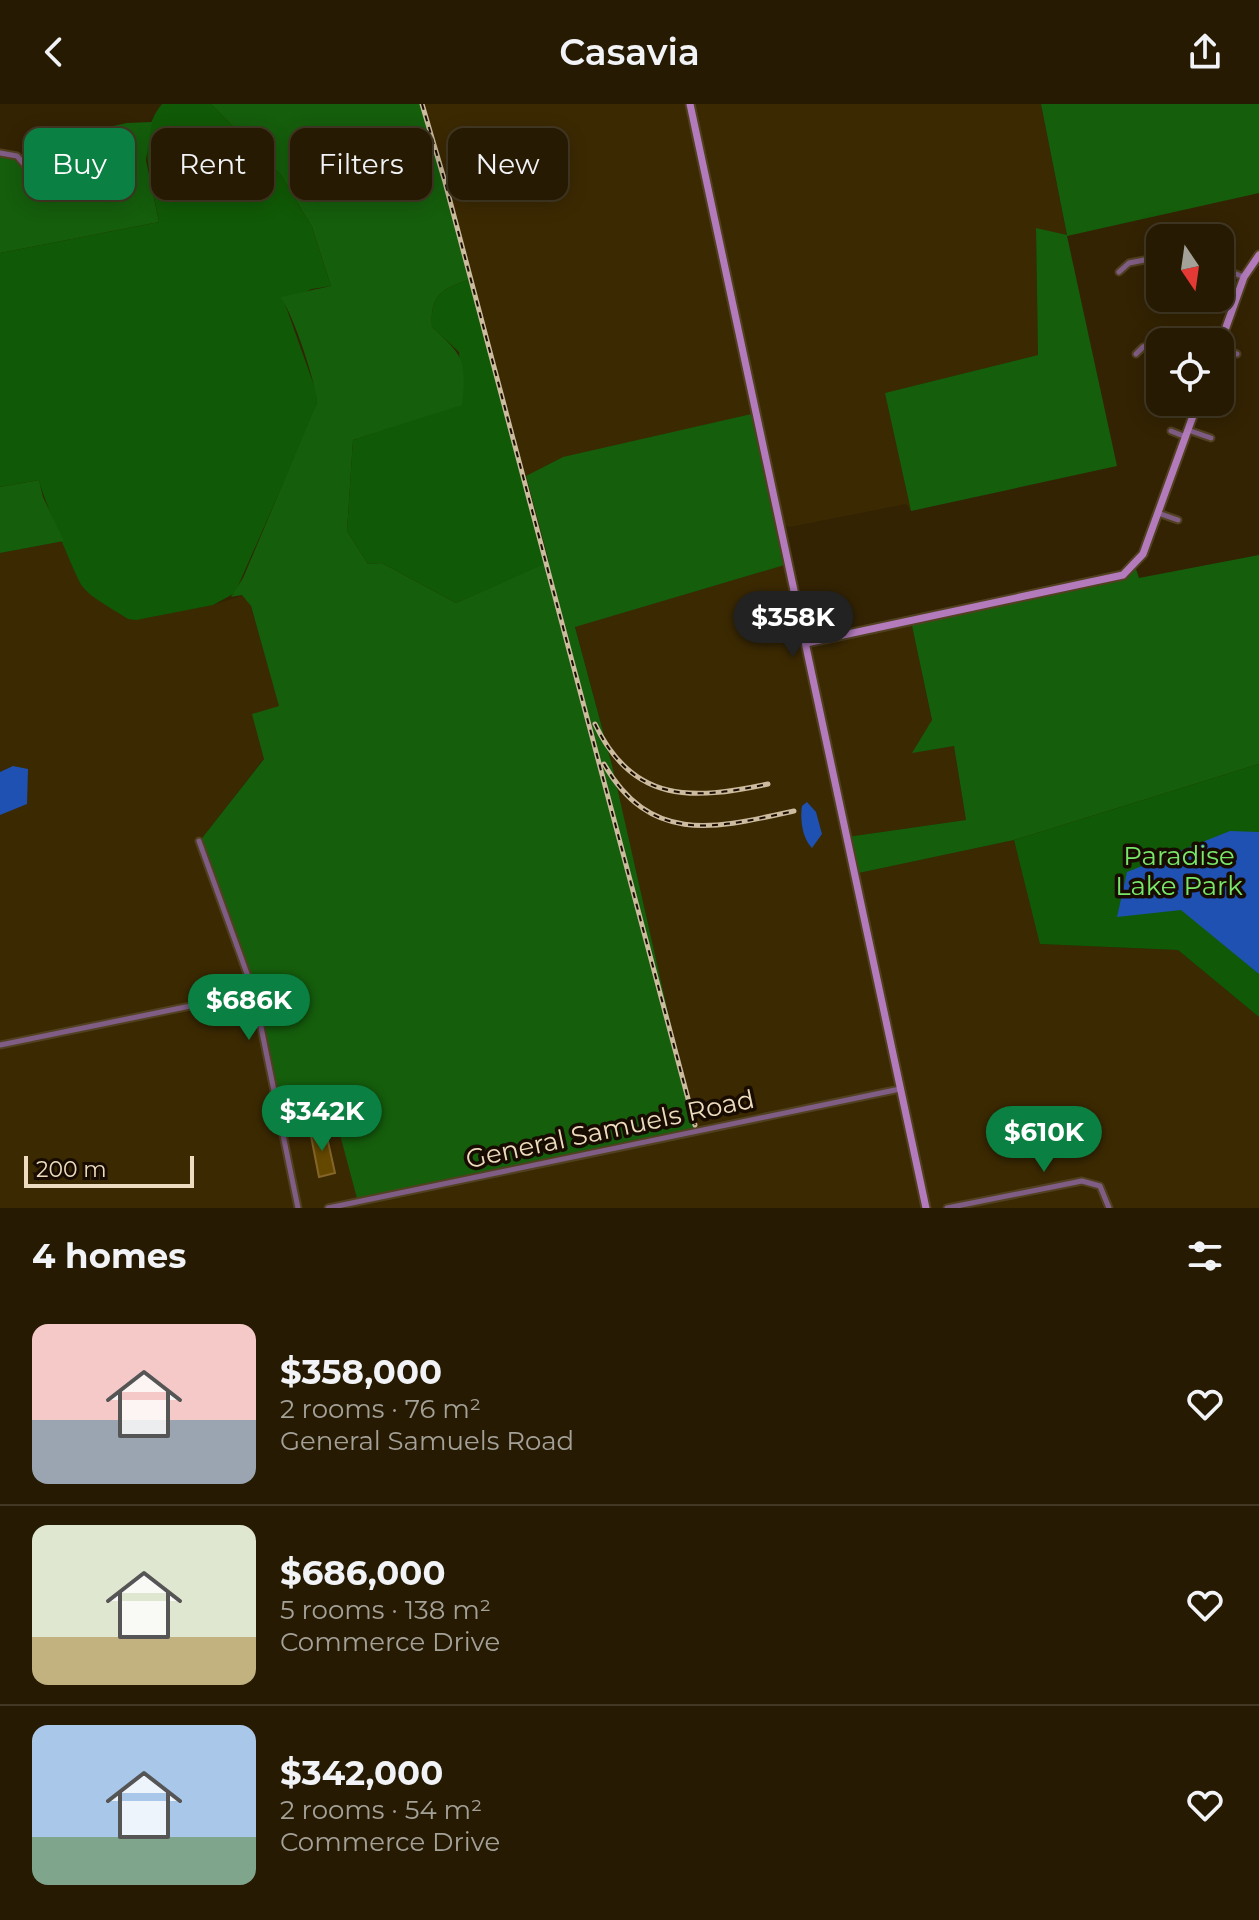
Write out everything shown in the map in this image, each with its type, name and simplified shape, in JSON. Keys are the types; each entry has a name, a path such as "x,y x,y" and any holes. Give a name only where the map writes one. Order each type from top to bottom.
{"street":[{"path":"690,104 926,1208"},
{"path":"0,153 17,156 24,164"},
{"path":"1226,328 1244,277 1259,255"},
{"path":"1119,272 1129,263 1146,260"},
{"path":"1234,273 1244,277"},
{"path":"1136,354 1146,346"},
{"path":"806,643 1115,579 1129,571 1140,559 1193,416"},
{"path":"1171,431 1211,438"},
{"path":"1158,513 1178,520"},
{"path":"199,841 254,993 298,1208"},
{"path":"0,1045 254,993"},
{"name":"General Samuels Road","path":"328,1208 900,1089"},
{"path":"947,1208 1082,1181 1100,1186 1109,1208"}],"shaded area":[{"path":"422,104 1041,104 1067,236 1036,228 1038,355 886,393 911,511 906,504 790,527 563,457 523,478 432,141 432,128 428,128"},
{"path":"64,541 75,572 128,619 213,605 247,594 280,706 264,758 199,842 254,993 281,1126 335,1116 612,765 575,626 788,564 806,643 911,621 932,721 913,752 954,746 966,820 847,837 854,874 1014,840 1041,944 1178,950 1259,1017 1259,1208 0,1208 0,553"}],"green space":[{"path":"162,104 211,104 235,128 151,128 151,182 147,146 149,131"},
{"path":"211,104 422,104 429,128 290,128 290,190 274,168 274,128 235,128"},
{"path":"1041,104 1259,104 1259,193 1067,236 1117,466 911,511 885,393 1038,355 1036,228 1067,235"},
{"path":"152,122 146,160 151,200 154,200 159,222 0,253 0,153 11,154 24,165 24,200 135,200 135,128 104,128"},
{"path":"432,140 471,279 440,294 432,316 432,327 461,360 464,378 462,405 353,440 347,531 368,564 382,563 456,603 549,562 526,476 563,457 756,413 788,564 575,627 612,765 695,1132 358,1202 335,1116 281,1126 254,993 199,842 264,759 252,714 279,706 251,606 242,595 231,597 243,578 317,403 303,348 280,297 331,286 312,227 296,200 432,200"},
{"path":"274,168 290,190 290,200 296,200 312,227 331,286 312,289 284,301 316,391 317,403 235,593 213,605 136,620 128,619 104,604 82,586 39,480 0,487 0,253 159,222 155,200 274,200"},
{"path":"471,279 523,478 549,563 456,603 382,563 368,564 347,531 353,440 462,404 459,352 432,327 432,316 440,294"},
{"path":"39,480 43,497 64,541 0,553 0,487"},
{"path":"1259,555 1259,764 1014,840 854,874 847,837 966,820 954,746 912,753 932,720 911,621 1115,579 1135,566 1139,578"},
{"name":"Paradise Lake Park","path":"1259,764 1259,1017 1178,950 1040,944 1014,840"}],"water":[{"path":"13,766 28,769 27,804 0,815 0,772"},
{"path":"807,802 816,812 822,834 812,848 804,834 802,822 802,806"},
{"path":"1230,831 1259,832 1259,974 1181,910 1117,917 1127,872"}],"building":[{"path":"325,1128 335,1173 319,1177 310,1131"}],"railway":[{"path":"422,104 695,1125"},
{"path":"595,724 610,750 628,769 647,782 668,790 715,793 768,784"},
{"path":"604,764 622,790 643,808 664,819 688,825 738,822 794,811"}]}
